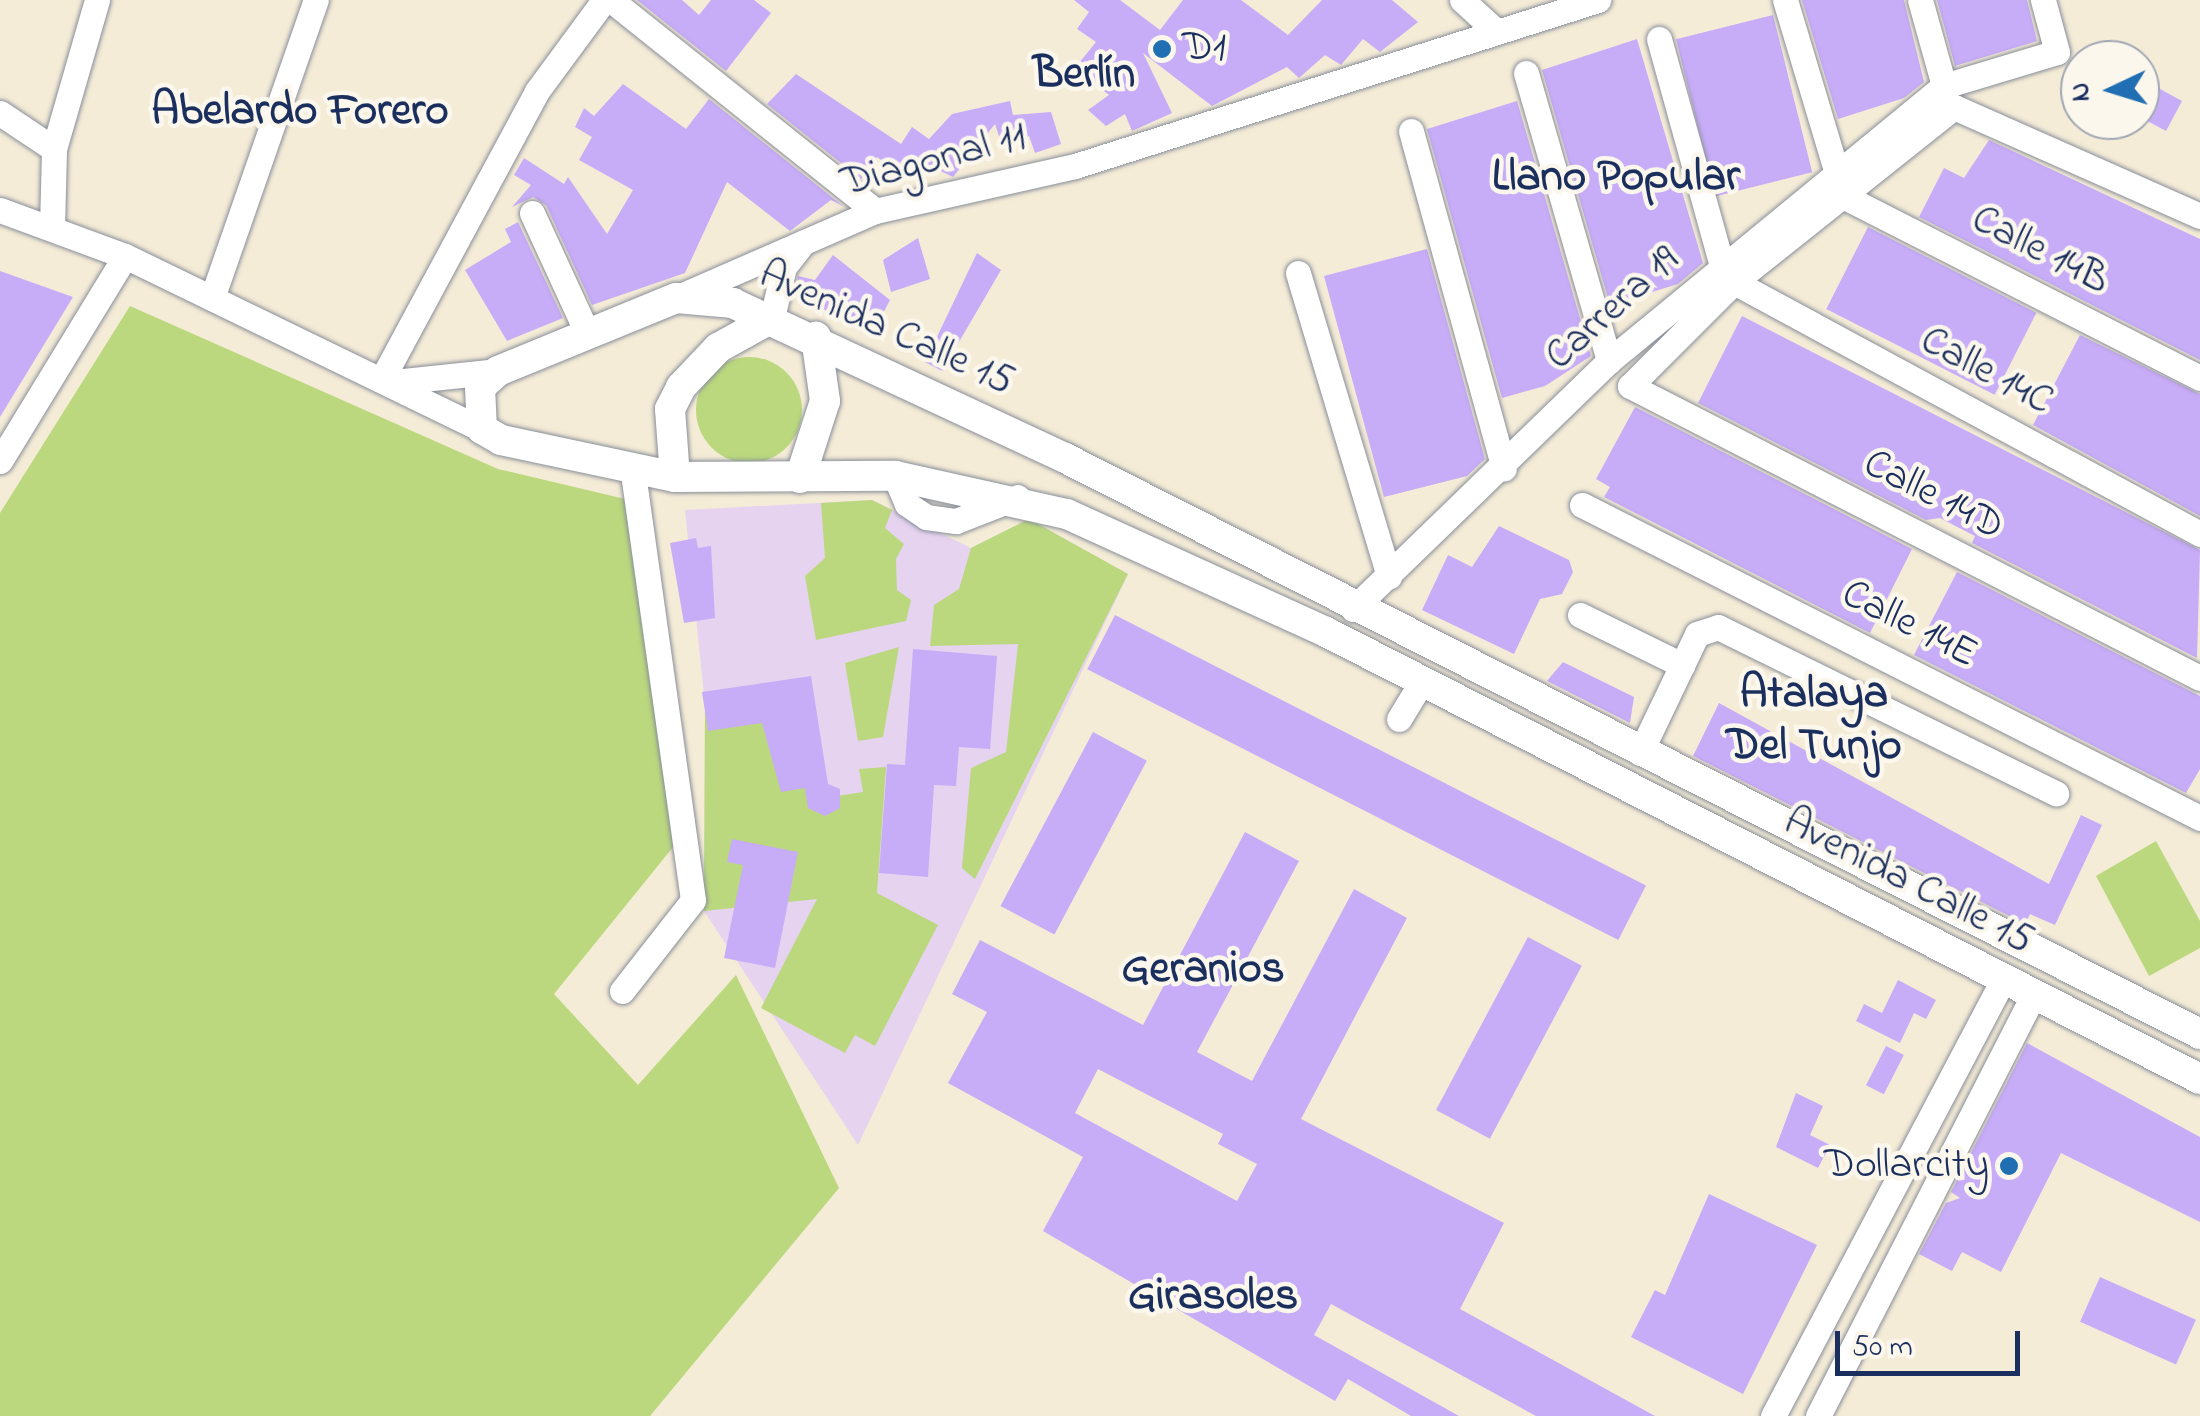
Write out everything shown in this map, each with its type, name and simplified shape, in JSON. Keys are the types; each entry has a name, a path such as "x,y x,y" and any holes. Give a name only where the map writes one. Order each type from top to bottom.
{"main road":[{"path":"482,428 475,404 498,371 676,298"},
{"name":"Avenida Calle 15","path":"676,298 772,318 816,336 2200,1034"},
{"path":"675,478 670,409 680,387 718,348 772,318"},
{"path":"800,478 825,401 816,336"},
{"name":"Avenida Calle 15","path":"482,428 675,478 895,476 1018,498 1422,681 2200,1079"}],"street":[{"path":"52,226 54,149 97,0"},
{"path":"212,298 316,0"},
{"path":"385,381 536,91 607,0 874,212"},
{"path":"1462,0 1497,32"},
{"name":"Diagonal 11","path":"676,298 874,212 1075,166 1598,0"},
{"path":"1785,0 1840,184"},
{"path":"1920,0 1948,96 2200,216"},
{"path":"1659,39 1728,274 1948,96 2057,52 2043,0"},
{"path":"1526,72 1609,361"},
{"path":"0,112 54,149"},
{"path":"1411,131 1504,468"},
{"name":"Calle 14B","path":"1840,184 2200,378"},
{"path":"0,210 125,256 482,428"},
{"path":"532,213 588,335"},
{"name":"Diagonal 11","path":"772,318 784,267 806,240"},
{"path":"0,461 125,256"},
{"path":"1298,273 1389,577"},
{"name":"Carrera 19","path":"1353,609 1504,468 1609,361 1728,274"},
{"name":"Calle 14D","path":"1728,274 1630,386 2200,678"},
{"name":"Calle 14C","path":"1728,274 2200,534"},
{"path":"385,381 498,371"},
{"path":"622,991 694,900 632,465"},
{"name":"Calle 14E","path":"1582,505 2200,818"},
{"path":"1580,615 1682,665"},
{"path":"1640,753 1696,634 1718,627 2056,793"},
{"path":"1399,719 1422,681"},
{"path":"1773,1416 2004,978"},
{"path":"1818,1416 2034,994"}],"shaded area":[{"path":"872,500 971,548 1029,519 1128,574 858,1145 704,911 705,705 685,510"}],"green space":[{"path":"130,306 498,469 642,503 678,841 554,994 638,1085 736,975 839,1188 650,1416 0,1416 0,513"},
{"path":"749,357 769,361 787,372 798,390 802,410 798,430 787,448 769,459 749,463 729,459 711,448 700,430 696,410 700,390 711,372 729,361"},
{"path":"872,500 892,510 885,528 904,544 896,559 897,590 911,600 906,621 816,640 805,576 825,558 821,503"},
{"path":"1029,519 1128,574 975,879 962,868 971,768 1006,752 1018,644 930,646 934,605 959,589 971,548"},
{"path":"899,647 883,737 858,741 845,663"},
{"path":"770,692 811,800 863,792 859,769 886,767 877,893 938,925 875,1046 855,1035 845,1053 761,1008 817,899 704,911 705,705"},
{"path":"2156,841 2200,921 2200,948 2149,976 2096,876"}],"building":[{"path":"637,0 682,0 699,15 711,0 754,0 771,13 726,71"},
{"path":"1074,0 1120,0 1160,30 1183,0 1241,0 1288,35 1322,0 1392,0 1418,22 1380,52 1363,39 1341,65 1325,55 1299,78 1287,67 1212,106 1143,53 1172,113 1132,131 1125,114 1106,126 1088,110 1109,95 1075,68 1096,42 1077,29 1089,12"},
{"path":"1802,0 1904,0 1924,82 1904,98 1838,119"},
{"path":"1937,0 2027,0 2037,41 1955,66"},
{"path":"1773,15 1812,172 1715,196 1676,39"},
{"path":"1637,39 1703,263 1678,284 1610,305 1542,70"},
{"path":"796,74 901,144 912,127 929,139 952,114 1010,101 1013,115 1051,112 1061,144 1035,153 1029,136 1002,145 995,124 953,177 928,165 902,176 877,157 861,179 767,104"},
{"path":"623,84 686,129 709,99 843,206 831,200 790,231 727,182 685,273 592,305 546,205 533,197 512,207 531,185 514,175 524,158 564,184 568,177 607,234 633,190 579,160 592,137 575,127 584,108 594,116"},
{"path":"2160,89 2182,101 2166,131 2160,128"},
{"path":"1517,101 1591,356 1545,386 1502,398 1427,129"},
{"path":"1989,140 2200,239 2200,360 1919,217 1944,168 1964,178"},
{"path":"518,222 563,318 507,341 465,270 511,242 505,229"},
{"path":"1868,227 2036,313 1995,395 1826,309"},
{"path":"918,238 930,279 891,292 883,260"},
{"path":"1427,249 1485,459 1467,476 1384,497 1324,276"},
{"path":"977,253 1001,270 942,371 925,362"},
{"path":"833,255 890,300 871,336 795,293 798,276 815,280"},
{"path":"0,271 73,297 0,417"},
{"path":"1742,316 2200,550 2197,658 1972,543 1975,536 1940,518 1926,520 1698,403"},
{"path":"2080,335 2200,394 2200,516 2033,425"},
{"path":"1635,407 1912,549 1870,633 1604,497 1610,487 1596,479"},
{"path":"1499,526 1569,560 1573,572 1562,594 1540,599 1514,654 1422,610 1448,555 1472,567"},
{"path":"696,538 698,548 711,546 715,618 684,623 670,543"},
{"path":"1957,572 2200,696 2200,769 2186,793 1914,655"},
{"path":"1115,615 1646,886 1618,940 1087,669"},
{"path":"913,649 997,656 990,749 959,747 956,786 934,785 928,877 879,873 887,764 905,765"},
{"path":"1563,662 1634,697 1630,723 1547,681"},
{"path":"811,676 828,784 840,789 840,808 825,816 808,808 805,788 781,792 762,723 708,731 702,692"},
{"path":"1719,703 2049,884 2081,815 2102,825 2055,925 2030,914 2025,924 1693,756"},
{"path":"1093,732 1147,761 1054,935 1001,906"},
{"path":"1245,832 1299,861 1197,1052 1252,1081 1354,889 1407,918 1301,1119 1504,1223 1460,1309 1655,1416 1536,1416 1331,1304 1314,1335 1459,1416 1411,1416 1348,1379 1335,1401 1043,1231 1083,1157 948,1083 987,1012 952,994 980,940 1143,1025","holes":["1098,1069 1223,1134 1218,1144 1257,1164 1237,1201 1075,1113"]},
{"path":"732,839 798,852 775,968 724,958 743,865 727,862"},
{"path":"1528,937 1582,966 1490,1139 1436,1110"},
{"path":"1898,980 1936,1000 1926,1019 1914,1013 1900,1043 1856,1021 1864,1004 1882,1013"},
{"name":"Dollarcity","path":"2027,1043 2200,1137 2200,1222 2061,1153 2001,1272 1962,1252 1952,1271 1919,1254 1946,1203 1960,1198 1951,1192"},
{"path":"1886,1046 1904,1055 1884,1094 1866,1085"},
{"path":"1796,1093 1823,1106 1810,1135 1830,1145 1818,1168 1776,1147"},
{"path":"1709,1194 1817,1245 1743,1394 1631,1337 1655,1290 1665,1295"},
{"path":"2100,1277 2196,1320 2176,1364 2080,1322"}],"place":[{"name":"D1","path":"1162,49"},
{"name":"Dollarcity","path":"2009,1166"}],"district":[{"name":"Berlín","path":"1084,76"},
{"name":"Abelardo Forero","path":"300,113"},
{"name":"Llano Popular","path":"1616,179"},
{"name":"Atalaya Del Tunjo","path":"1814,722"},
{"name":"Geranios","path":"1203,971"},
{"name":"Girasoles","path":"1213,1298"}]}
